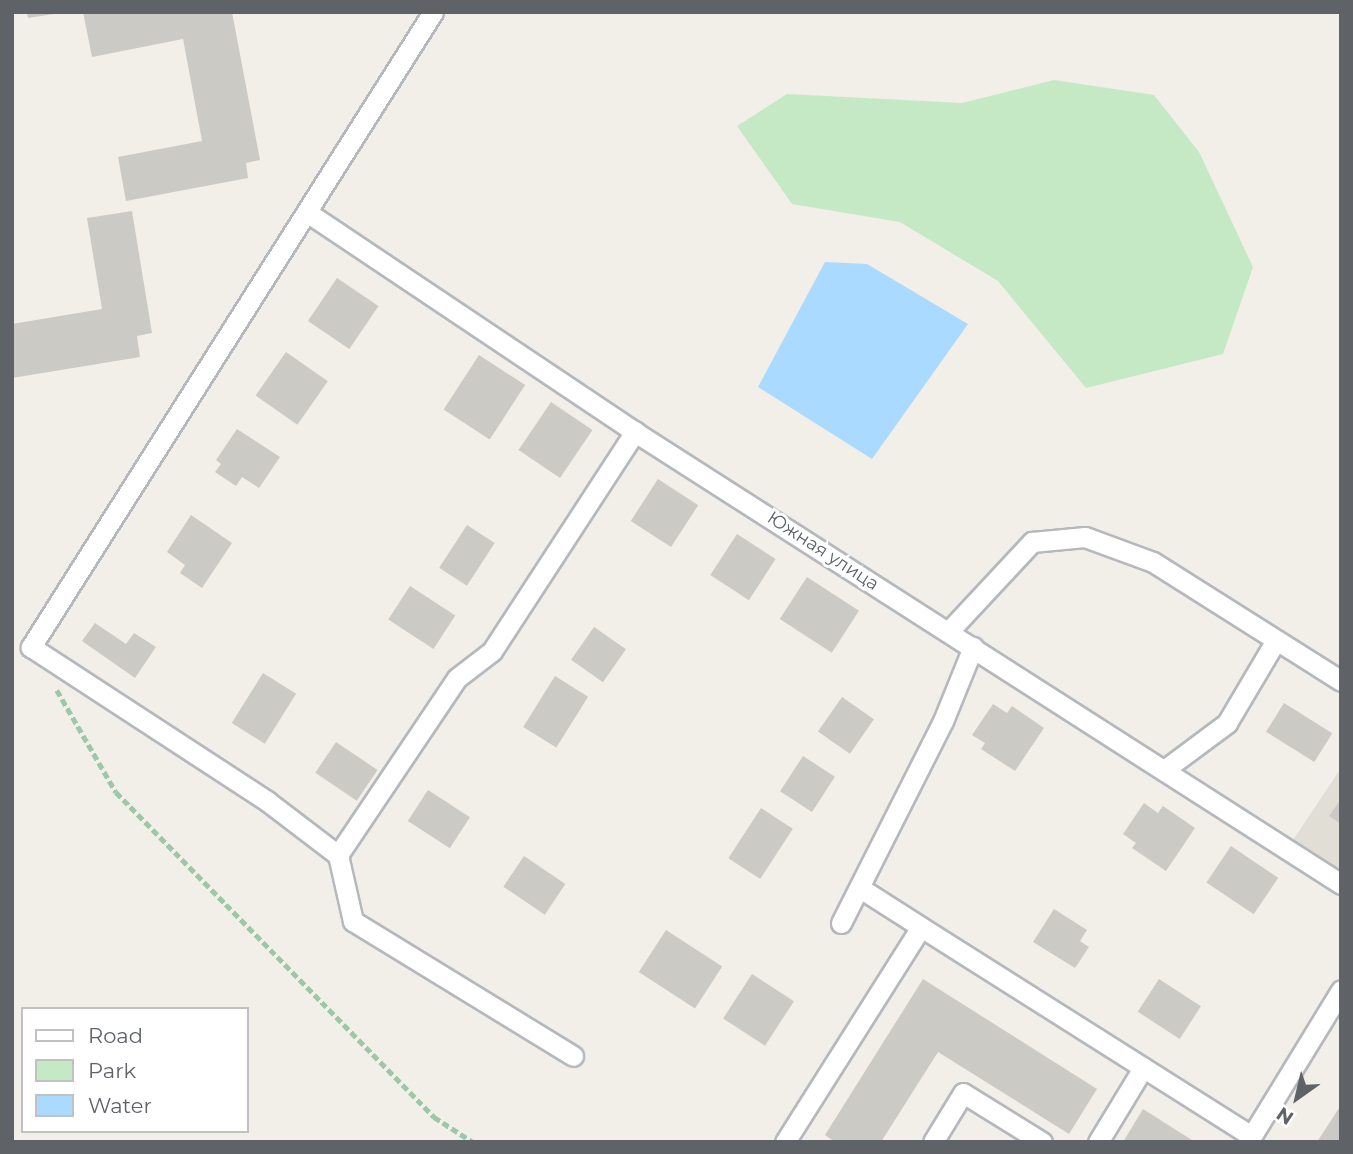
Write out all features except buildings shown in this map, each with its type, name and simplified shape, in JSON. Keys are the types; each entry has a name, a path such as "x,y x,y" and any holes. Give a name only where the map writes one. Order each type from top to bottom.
{"street":[{"path":"433,12 31,647 267,801 338,855 353,921 572,1056"},
{"name":"Южная улица","path":"308,213 635,432 1341,884"},
{"path":"338,855 457,678 492,651 635,432"},
{"path":"949,631 1032,542 1085,537 1153,562 1341,681"},
{"path":"1164,770 1227,723 1276,640"},
{"path":"841,923 943,721 973,646"},
{"path":"860,888 1250,1139 1335,1011 1341,990"},
{"path":"785,1142 921,927"},
{"path":"1098,1142 1143,1068"},
{"path":"933,1142 963,1093 1042,1142"}],"path":[{"path":"51,680 116,792 434,1117 473,1142"}],"shaded area":[{"path":"1341,768 1341,875 1291,843"}],"green space":[{"path":"1054,80 1154,95 1199,152 1253,267 1223,354 1086,388 998,281 900,222 792,204 737,126 787,94 962,103"}],"water":[{"path":"825,262 867,264 968,324 872,459 758,387"}]}
